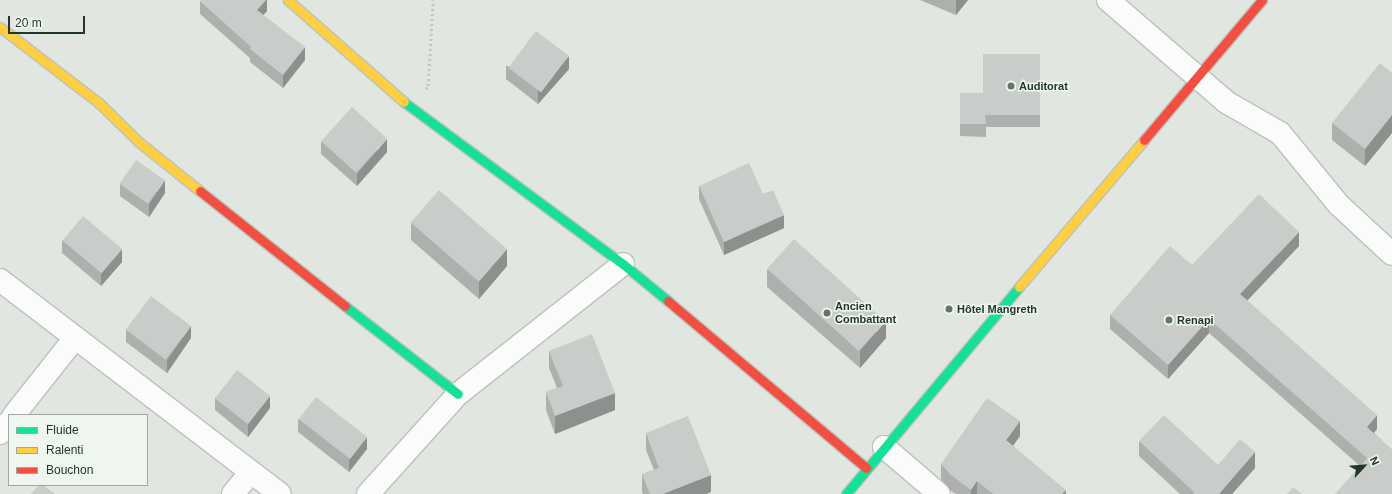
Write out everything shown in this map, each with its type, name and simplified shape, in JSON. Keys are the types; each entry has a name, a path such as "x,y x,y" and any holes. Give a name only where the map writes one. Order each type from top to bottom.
{"street":[{"path":"288,0 413,110 623,264 866,468"},
{"path":"1108,0 1198,76 1226,102 1280,133 1339,205 1392,254"},
{"path":"846,494 866,468 1262,0"},
{"path":"0,27 99,103 139,142 278,254 458,394"},
{"path":"368,494 458,394 623,264"},
{"path":"0,280 280,494"},
{"path":"15,414 76,338"},
{"path":"0,433 8,423"},
{"path":"884,447 939,494"},
{"path":"233,494 250,472"}],"path":[{"path":"413,110 428,86 433,0"}],"building":[{"path":"266,0 257,10 305,47 283,75 250,49 251,47 200,1"},
{"path":"536,31 569,56 541,92 508,68"},
{"name":"Auditorat","path":"983,54 1040,54 1040,115 985,115 986,124 960,124 960,93 983,93"},
{"path":"1380,63 1392,73 1392,115 1365,149 1332,123"},
{"path":"352,107 387,138 356,173 321,141"},
{"path":"136,160 165,180 148,204 119,184"},
{"path":"749,163 763,194 773,190 784,215 724,242 699,186"},
{"path":"439,190 507,249 479,281 411,222"},
{"path":"1259,194 1299,232 1240,294 1377,415 1367,427 1392,450 1392,494 1335,494 1367,458 1209,319 1168,365 1110,315 1170,246 1192,265"},
{"path":"83,216 122,249 101,273 62,241"},
{"name":"Ancien Combattant","path":"794,239 885,321 859,351 767,269"},
{"path":"151,296 191,326 166,360 126,330"},
{"path":"592,334 615,393 555,416 546,392 563,386 549,351"},
{"path":"237,370 270,396 248,424 215,398"},
{"path":"316,397 367,437 350,459 299,419"},
{"path":"987,398 1020,421 1006,440 1066,490 1062,494 993,494 977,481 971,490 951,475 941,464"},
{"path":"1164,415 1218,465 1240,439 1255,452 1219,494 1193,494 1194,492 1139,441"},
{"path":"688,416 711,475 663,494 650,494 642,474 659,468 646,433"},
{"path":"38,486 44,486 55,494 31,494"},
{"path":"1293,487 1302,494 1287,494"}],"traffic: fast":[{"path":"404,102 623,264 668,301"},
{"path":"846,494 1019,287"},
{"path":"345,306 458,394"}],"traffic: slow":[{"path":"288,0 404,102"},
{"path":"0,27 99,103 139,142 200,191"},
{"path":"1019,287 1144,140"}],"traffic: jam":[{"path":"1144,140 1262,0"},
{"path":"200,191 345,306"},
{"path":"668,301 866,468"}],"place":[{"name":"Auditorat","path":"1011,86"},
{"name":"Hôtel Mangreth","path":"949,309"},
{"name":"Ancien Combattant","path":"827,313"},
{"name":"Renapi","path":"1169,320"}]}
